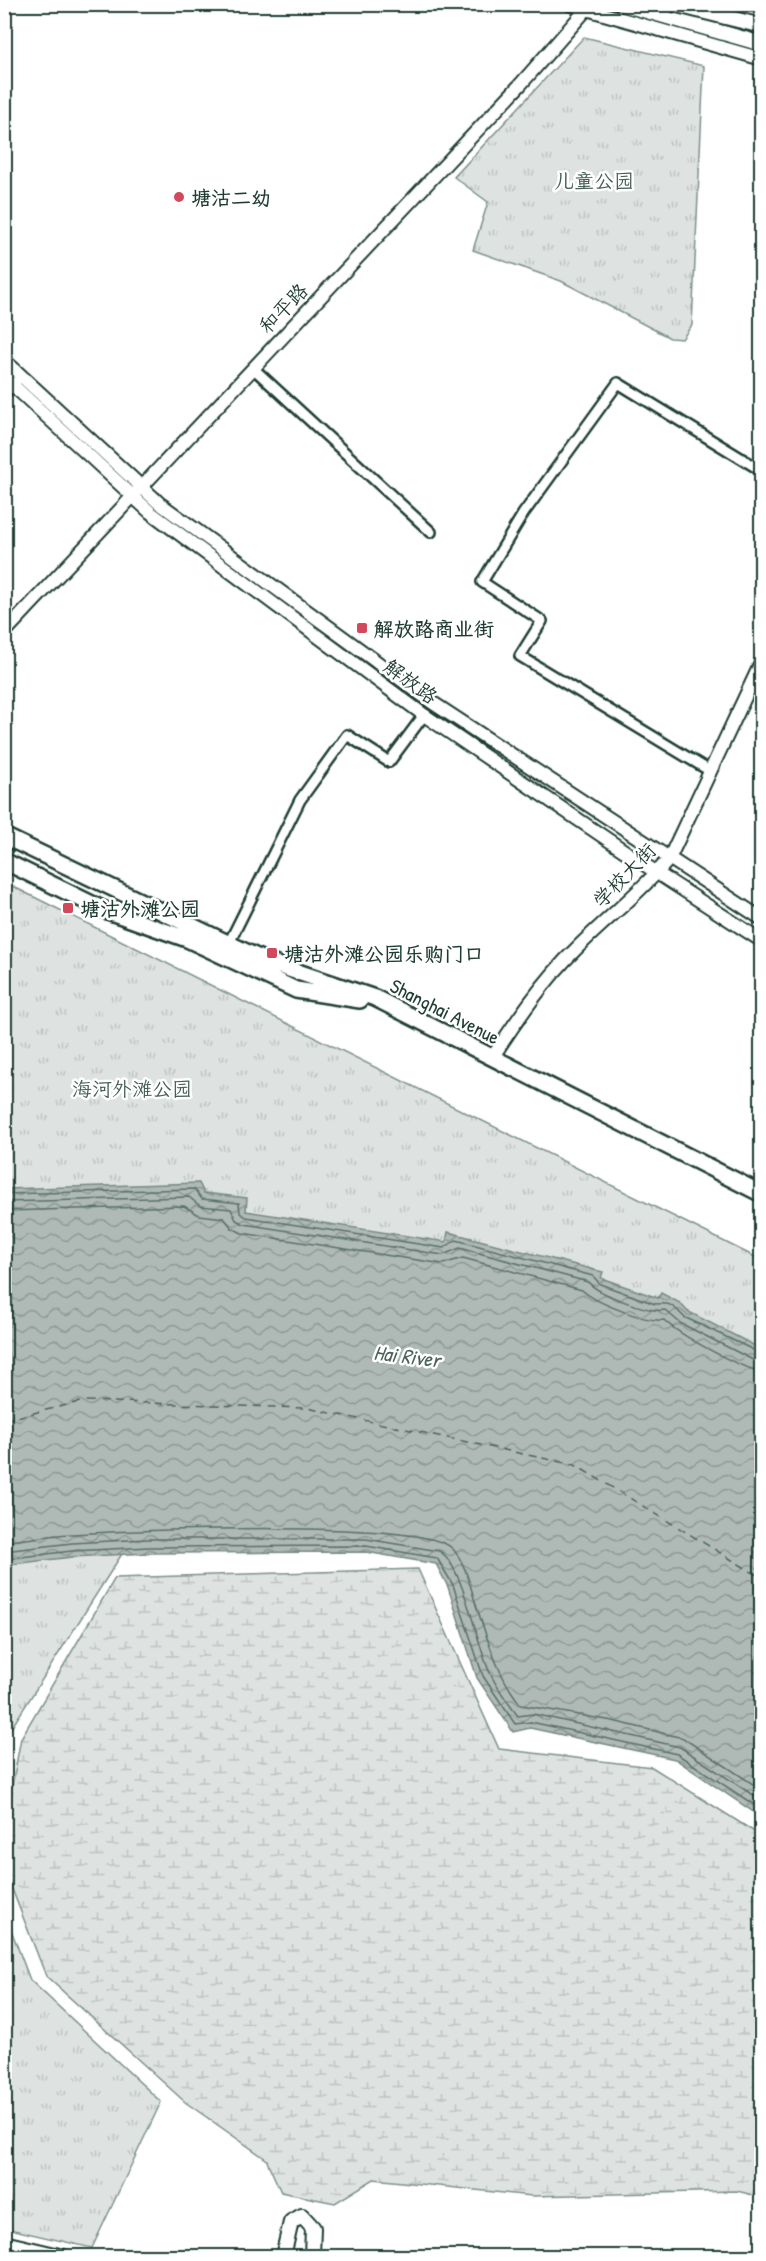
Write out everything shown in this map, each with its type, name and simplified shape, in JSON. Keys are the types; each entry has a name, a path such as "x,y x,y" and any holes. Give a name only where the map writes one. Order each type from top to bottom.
{"main road":[{"path":"622,4 762,44"},
{"path":"673,4 762,26"},
{"name":"Shanghai Avenue","path":"4,836 291,972 367,995 761,1194"},
{"name":"Shanghai Avenue","path":"4,861 102,909 187,939 296,990 349,997 376,1006 761,1194"},
{"path":"283,2256 291,2222 302,2216 313,2228 312,2256"}],"street":[{"path":"569,4 589,7 762,59"},
{"path":"699,4 762,26"},
{"name":"和平路","path":"131,490 253,368 520,85 589,7"},
{"name":"解放路","path":"4,360 11,383 131,490 424,715 657,873 762,941"},
{"path":"253,368 432,532"},
{"name":"解放路","path":"11,383 111,460 131,490 433,703 762,919"},
{"path":"710,771 520,656 542,621 482,582 524,514 618,383 762,471"},
{"path":"4,633 115,513 131,490"},
{"name":"学校大街","path":"492,1058 557,970 669,859 762,661"},
{"path":"229,944 300,800 347,735 389,762 424,715"},
{"path":"4,2242 64,2256"},
{"path":"4,2255 9,2256"}],"green space":[{"name":"儿童公园","path":"584,37 704,66 692,325 682,339 670,338 561,281 473,250 488,202 454,177"},
{"name":"海河外滩公园","path":"4,882 761,1260 761,1396 5,1220"},
{"path":"5,1546 127,1546 5,1738"},
{"path":"418,1569 499,1749 652,1767 761,1836 761,2197 737,2191 532,2196 374,2179 335,2203 281,2192 266,2159 185,2102 46,1976 5,1871 5,1824 21,1738 115,1578"},
{"path":"4,1911 30,1980 161,2102 92,2248 5,2228"}],"water":[{"name":"Hai River","path":"199,1183 204,1193 247,1198 246,1211 446,1242 448,1232 603,1272 601,1278 658,1298 661,1293 680,1303 687,1311 761,1349 761,1817 675,1759 530,1728 513,1732 477,1678 448,1587 436,1564 366,1552 149,1553 72,1557 5,1565 5,1189"}],"ferry route":[{"path":"4,1420 84,1401 307,1408 575,1465 762,1578"}],"place":[{"name":"塘沽二幼","path":"179,197"},
{"name":"解放路商业街","path":"362,628"},
{"name":"塘沽外滩公园","path":"68,908"},
{"name":"塘沽外滩公园乐购门口","path":"272,953"}]}
